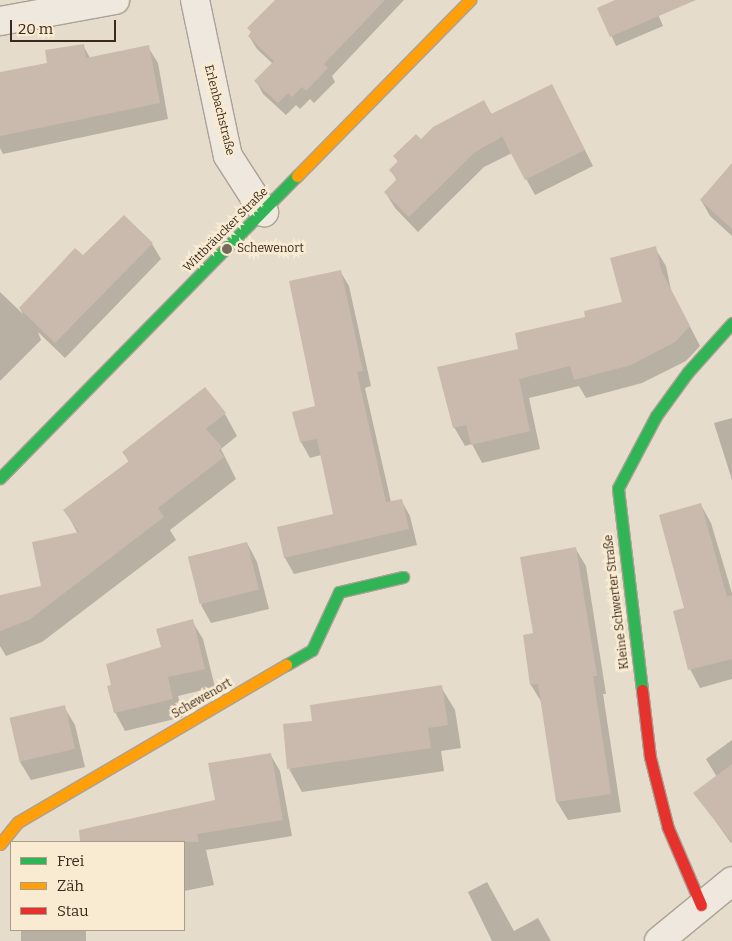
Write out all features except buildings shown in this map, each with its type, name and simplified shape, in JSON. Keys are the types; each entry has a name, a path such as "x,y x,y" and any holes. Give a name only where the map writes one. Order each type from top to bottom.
{"street":[{"path":"0,21 115,0"},
{"name":"Erlenbachstraße","path":"195,0 228,156 264,212"},
{"name":"Wittbräucker Straße","path":"0,478 264,212 470,0"},
{"name":"Kleine Schwerter Straße","path":"701,905 668,828 650,757 618,488 656,416 688,372 732,323"},
{"name":"Schewenort","path":"0,844 18,822 312,650 339,592 403,577"},
{"path":"659,941 732,881"}],"traffic: fast":[{"path":"0,478 297,176"},
{"path":"642,690 618,488 656,416 688,372 732,323"},
{"path":"286,665 312,650 339,592 403,577"}],"traffic: slow":[{"path":"297,176 470,0"},
{"path":"0,844 18,822 286,665"}],"traffic: jam":[{"path":"642,690 650,757 668,828 701,905"}],"place":[{"name":"Schewenort","path":"227,249"}]}
